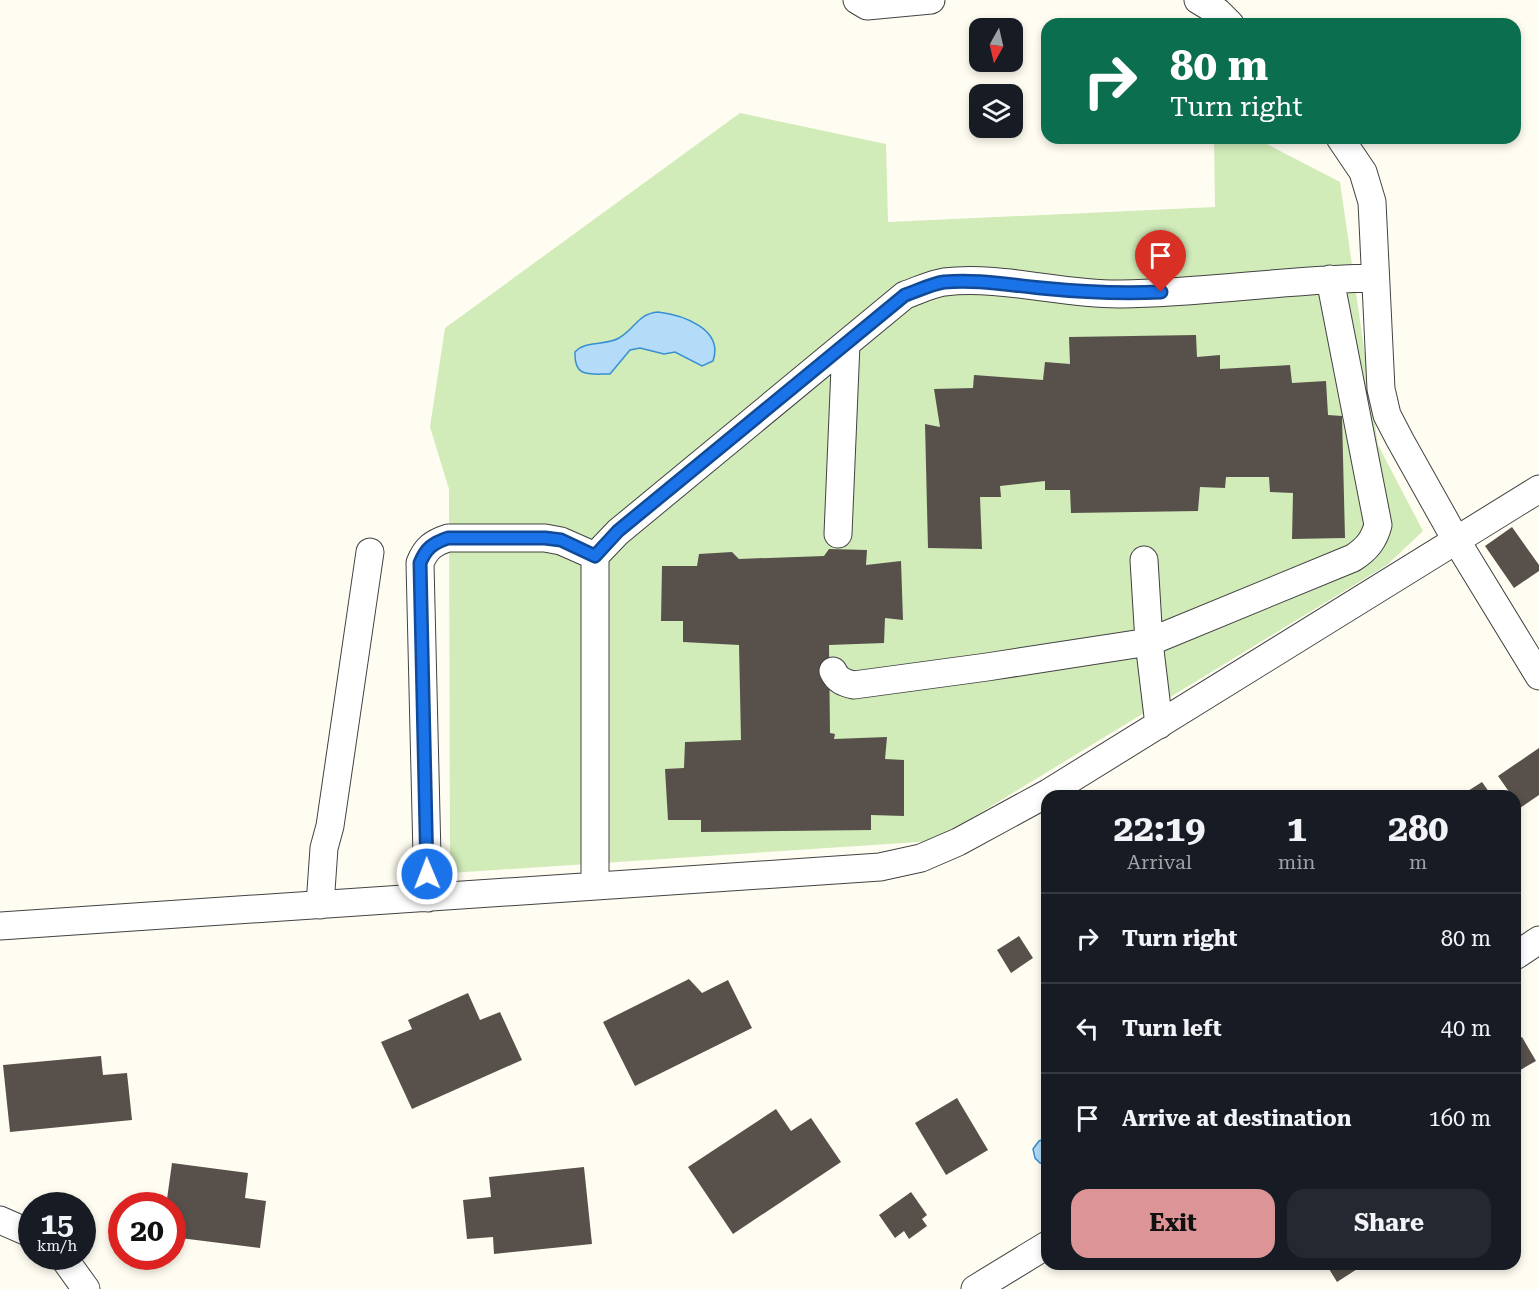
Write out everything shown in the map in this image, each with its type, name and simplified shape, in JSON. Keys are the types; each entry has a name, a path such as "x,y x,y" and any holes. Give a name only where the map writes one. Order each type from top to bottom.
{"street":[{"path":"857,0 867,6 931,0"},
{"path":"1198,0 1224,18"},
{"path":"1344,144 1363,172 1372,202 1381,389 1387,415 1456,540 1539,676"},
{"path":"595,886 595,556 618,531 905,295 941,283 978,280 1119,294 1225,289 1330,279 1376,278"},
{"path":"833,671 838,679 854,685 1149,642 1353,558 1369,545 1378,525 1330,279"},
{"path":"838,534 846,344"},
{"path":"1053,790 1539,489"},
{"path":"428,898 420,563 425,551 437,542 448,538 545,538 561,540 595,556"},
{"path":"320,905 324,849 370,552"},
{"path":"1144,561 1149,642 1159,725"},
{"path":"0,926 880,867 921,858 958,842 1041,797"},
{"path":"1521,952 1539,940"},
{"path":"0,1220 18,1228"},
{"path":"975,1289 1041,1249"},
{"path":"72,1270 86,1289"}],"green space":[{"path":"740,113 886,144 888,222 1215,207 1214,144 1267,144 1340,182 1378,445 1423,531 1387,565 934,841 450,873 449,489 430,427 445,328"}],"water":[{"path":"658,312 689,320 707,332 713,340 715,350 713,361 702,366 675,352 664,354 640,348 630,350 610,374 584,373 577,366 575,352 579,348 619,338 641,318"},
{"path":"1041,1140 1041,1163 1035,1158 1033,1149"}],"building":[{"path":"1196,335 1197,357 1220,355 1220,369 1290,365 1292,383 1326,381 1328,415 1342,416 1345,538 1292,539 1293,493 1270,492 1269,477 1226,477 1225,488 1200,487 1198,511 1071,513 1070,490 1045,490 1045,481 1000,486 1001,497 980,497 982,549 928,548 925,424 940,427 934,389 973,388 974,375 1043,380 1045,362 1070,364 1069,337"},
{"path":"1512,527 1539,565 1539,571 1514,588 1485,546"},
{"path":"829,549 867,550 866,565 901,561 903,620 885,618 884,643 829,645 830,733 835,734 834,739 887,737 885,759 904,760 904,816 871,815 871,830 701,832 701,820 668,820 665,769 684,768 685,742 741,740 739,645 683,642 683,621 661,621 662,566 697,566 699,554 732,552 739,559 824,556"},
{"path":"1539,748 1539,795 1521,807 1521,790 1508,790 1498,776"},
{"path":"1482,782 1488,790 1469,790"},
{"path":"1019,936 1033,958 1011,973 997,950"},
{"path":"689,979 702,993 728,980 752,1028 635,1086 603,1022"},
{"path":"468,993 480,1020 500,1012 522,1060 412,1109 381,1042 412,1029 408,1020"},
{"path":"1521,1038 1536,1061 1521,1070"},
{"path":"101,1056 103,1075 127,1073 132,1120 10,1132 3,1065"},
{"path":"957,1098 988,1150 946,1175 915,1123"},
{"path":"776,1109 791,1131 811,1118 841,1162 733,1234 688,1167"},
{"path":"172,1163 248,1173 245,1198 266,1201 260,1248 186,1239 186,1192 168,1192"},
{"path":"584,1167 592,1244 494,1254 493,1237 467,1239 463,1200 491,1197 489,1177"},
{"path":"911,1192 927,1215 922,1219 927,1226 909,1239 904,1231 895,1238 879,1215"},
{"path":"1330,1270 1356,1270 1337,1282"}],"route":[{"path":"427,874 420,563 425,551 437,542 448,538 545,538 561,540 595,556 618,531 905,295 941,283 978,280 1119,294 1161,292"}]}
